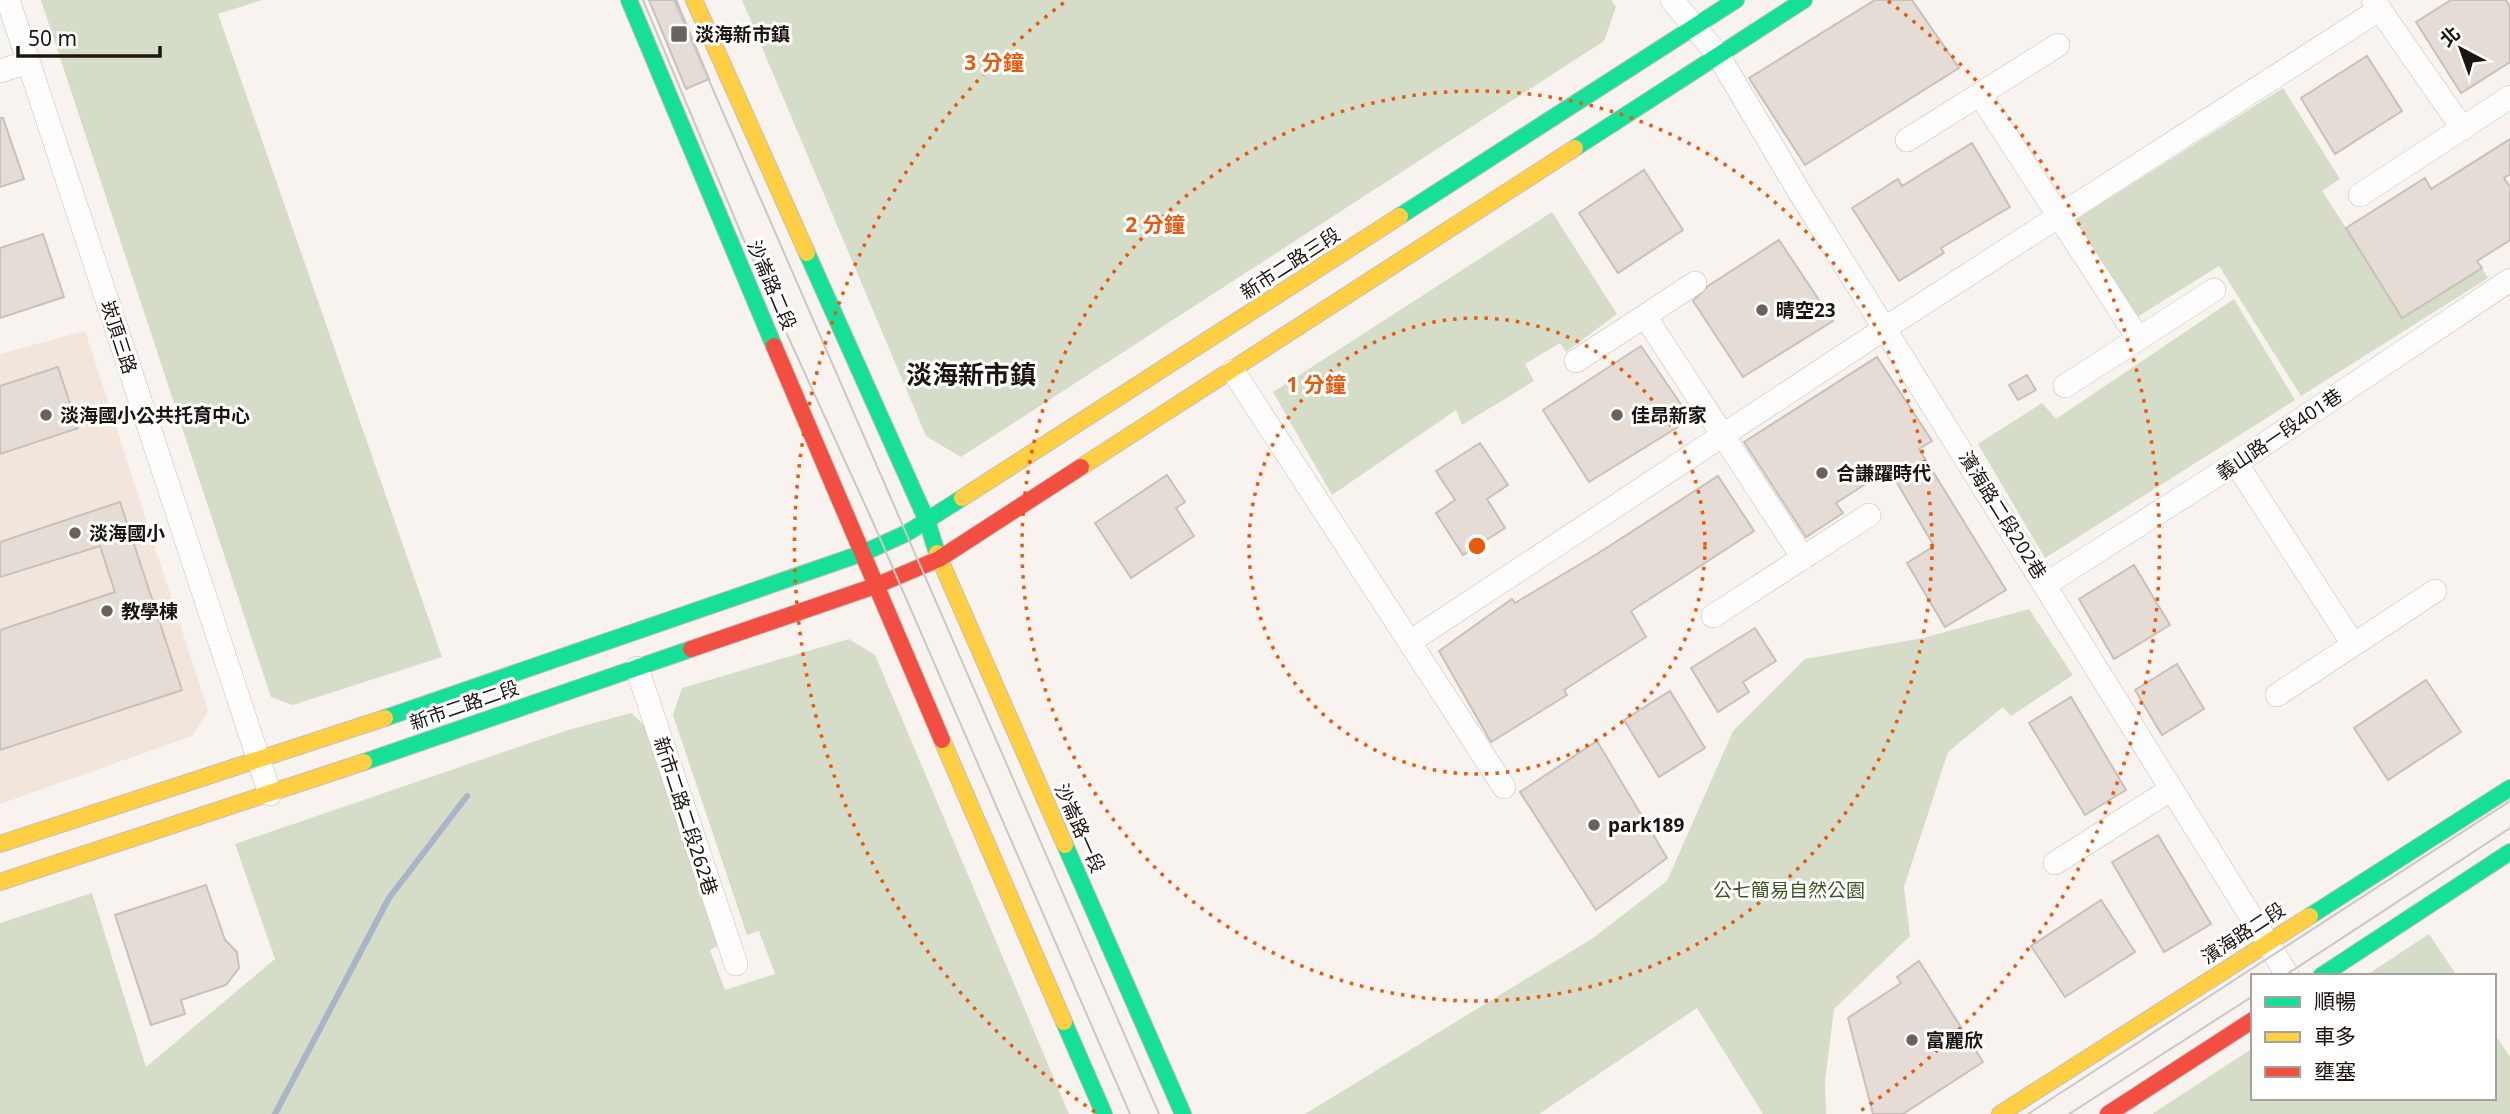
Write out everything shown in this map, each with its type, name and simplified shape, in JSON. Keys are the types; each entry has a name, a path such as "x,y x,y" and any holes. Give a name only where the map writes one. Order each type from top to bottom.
{"street":[{"name":"崁頂三路","path":"8,0 270,794"},
{"name":"沙崙路二段","path":"629,0 875,586"},
{"path":"694,0 927,521 939,559 1804,0"},
{"name":"濱海路二段202巷","path":"1672,0 1718,55 1800,193 1887,327 2170,790 2287,974"},
{"name":"新市二路三段","path":"863,553 927,521 1736,0"},
{"path":"1410,641 1724,437 1887,327 2059,218 2376,5 2462,129"},
{"path":"1907,140 2059,46"},
{"path":"0,71 28,62"},
{"path":"1980,95 2138,338"},
{"path":"2360,195 2510,97"},
{"name":"義山路一段401巷","path":"2046,584 2236,463 2469,304 2510,280"},
{"path":"1576,361 1695,283"},
{"path":"2065,387 2214,290"},
{"path":"1645,316 1803,558"},
{"path":"1233,370 1504,787"},
{"path":"2236,463 2353,644"},
{"path":"1713,616 1869,515"},
{"name":"新市二路二段","path":"0,844 258,762 863,553"},
{"name":"新市二路二段","path":"0,883 270,794 875,586 939,559"},
{"name":"沙崙路一段","path":"939,559 1183,1114"},
{"path":"875,586 1104,1114"},
{"path":"2277,695 2435,591"},
{"name":"新市二路二段262巷","path":"637,668 736,964"},
{"name":"濱海路二段","path":"2000,1114 2510,788"},
{"path":"2055,863 2170,790"},
{"path":"2325,974 2510,852"},
{"path":"2108,1114 2251,1021"}],"shaded area":[{"name":"淡海國小","path":"85,331 208,711 192,736 0,804 0,354"}],"green space":[{"path":"41,0 262,0 218,14 442,657 293,705 271,697"},
{"path":"742,0 1611,0 1616,7 1604,41 961,457 926,436"},
{"path":"2283,88 2340,179 2322,191 2346,228 2425,178 2488,278 2301,396 2219,266 2134,319 2072,222"},
{"path":"1552,212 1617,314 1566,352 1560,343 1525,364 1534,381 1462,425 1456,410 1332,495 1273,392"},
{"path":"2234,299 2295,400 2045,558 1978,444 2042,403 2056,419"},
{"name":"公七簡易自然公園","path":"2029,609 2073,675 2011,716 2003,707 1948,752 1904,887 1910,936 1834,1009 1825,1081 1826,1114 1763,1114 1697,1008 1539,1114 1305,1114 1593,938 1667,881 1733,731 1805,659 1923,638"},
{"path":"849,639 875,655 1069,1114 0,1114 0,923 92,893 146,1067 275,959 235,844 568,730 631,713 647,728 720,945 710,950 725,990 775,974 759,931 747,935 673,715 682,688"},
{"path":"2429,934 2456,974 2368,974"},
{"path":"2496,1036 2510,1057 2510,1114 2152,1114 2251,1049 2251,1100 2496,1100"}],"building":[{"path":"649,0 676,0 709,79 686,89"},
{"path":"1875,0 1912,0 1959,68 1805,165 1749,78"},
{"path":"2451,0 2506,0 2510,7 2510,62 2461,93 2416,22"},
{"path":"2367,56 2402,111 2335,154 2301,98"},
{"path":"0,118 3,118 24,179 0,187"},
{"path":"2510,139 2510,174 2504,178 2510,187 2510,240 2477,261 2482,268 2402,318 2346,228 2425,178 2431,189"},
{"path":"1972,143 2010,207 1941,248 1944,253 1899,281 1852,208 1898,179 1902,186"},
{"path":"1644,170 1683,230 1618,273 1579,213"},
{"path":"43,234 64,297 0,318 0,248"},
{"name":"晴空23","path":"1779,240 1833,321 1743,377 1693,301 1708,286"},
{"name":"佳昂新家","path":"1641,346 1691,419 1589,482 1543,410"},
{"name":"合謙躍時代","path":"1877,357 1932,441 1919,449 2006,590 1945,627 1907,563 1934,546 1889,469 1836,503 1843,513 1806,537 1744,442"},
{"path":"58,367 78,428 0,454 0,386"},
{"path":"2027,375 2036,390 2018,400 2009,385"},
{"path":"1480,443 1508,485 1487,499 1505,528 1463,555 1436,513 1455,500 1436,471"},
{"path":"1167,475 1185,502 1176,508 1194,536 1131,578 1095,523"},
{"path":"1718,476 1754,531 1631,611 1646,637 1564,690 1567,695 1491,742 1439,651 1512,599 1515,603"},
{"name":"教學棟","path":"120,502 182,690 0,750 0,630 115,592 100,546 0,577 0,542"},
{"path":"2134,565 2170,625 2114,659 2079,599"},
{"path":"1755,628 1776,661 1743,682 1749,692 1718,712 1691,668"},
{"path":"2177,664 2204,709 2162,735 2135,690"},
{"path":"2426,680 2461,732 2388,780 2354,728"},
{"path":"1670,691 1705,748 1659,777 1624,720"},
{"path":"2071,697 2126,790 2085,815 2029,723"},
{"name":"park189","path":"1597,741 1667,858 1596,910 1520,792"},
{"path":"2158,835 2211,924 2164,952 2112,862"},
{"path":"206,885 225,940 237,952 239,968 226,985 181,1000 185,1014 151,1025 115,915"},
{"path":"2101,900 2135,952 2065,997 2031,946"},
{"name":"富麗欣","path":"1919,961 1983,1062 1903,1114 1873,1114 1848,1018 1901,983 1897,977"}],"waterway":[{"path":"275,1114 389,898 467,796"}],"tram line":[{"path":"643,0 743,238 872,520 1130,1114"},
{"path":"674,0 1159,1114"},
{"path":"2028,1114 2510,801"},
{"path":"2287,974 2510,828"},
{"path":"2069,1114 2251,997"}],"traffic: fast":[{"path":"629,0 774,346"},
{"path":"1400,216 1736,0"},
{"path":"1575,148 1804,0"},
{"path":"807,253 927,521 937,553"},
{"path":"385,718 863,553 907,533 962,498"},
{"path":"364,762 691,649"},
{"path":"2310,916 2510,788"},
{"path":"1065,845 1183,1114"},
{"path":"2324,974 2510,852"},
{"path":"1064,1022 1104,1114"}],"traffic: slow":[{"path":"694,0 807,253"},
{"path":"1081,467 1575,148"},
{"path":"962,498 1400,216"},
{"path":"937,553 1065,845"},
{"path":"0,844 385,718"},
{"path":"942,740 1064,1022"},
{"path":"0,882 364,762"},
{"path":"2000,1114 2310,916"}],"traffic: jam":[{"path":"774,346 942,740"},
{"path":"691,649 875,586 939,559 1081,467"},
{"path":"2108,1114 2251,1021"}],"place":[{"name":"淡海新市鎮","path":"679,34"},
{"name":"晴空23","path":"1762,310"},
{"name":"淡海國小公共托育中心","path":"46,415"},
{"name":"佳昂新家","path":"1617,415"},
{"name":"合謙躍時代","path":"1822,473"},
{"name":"淡海國小","path":"75,533"},
{"name":"教學棟","path":"107,611"},
{"name":"park189","path":"1594,825"},
{"name":"富麗欣","path":"1912,1040"}],"district":[{"name":"淡海新市鎮","path":"971,374"}]}
